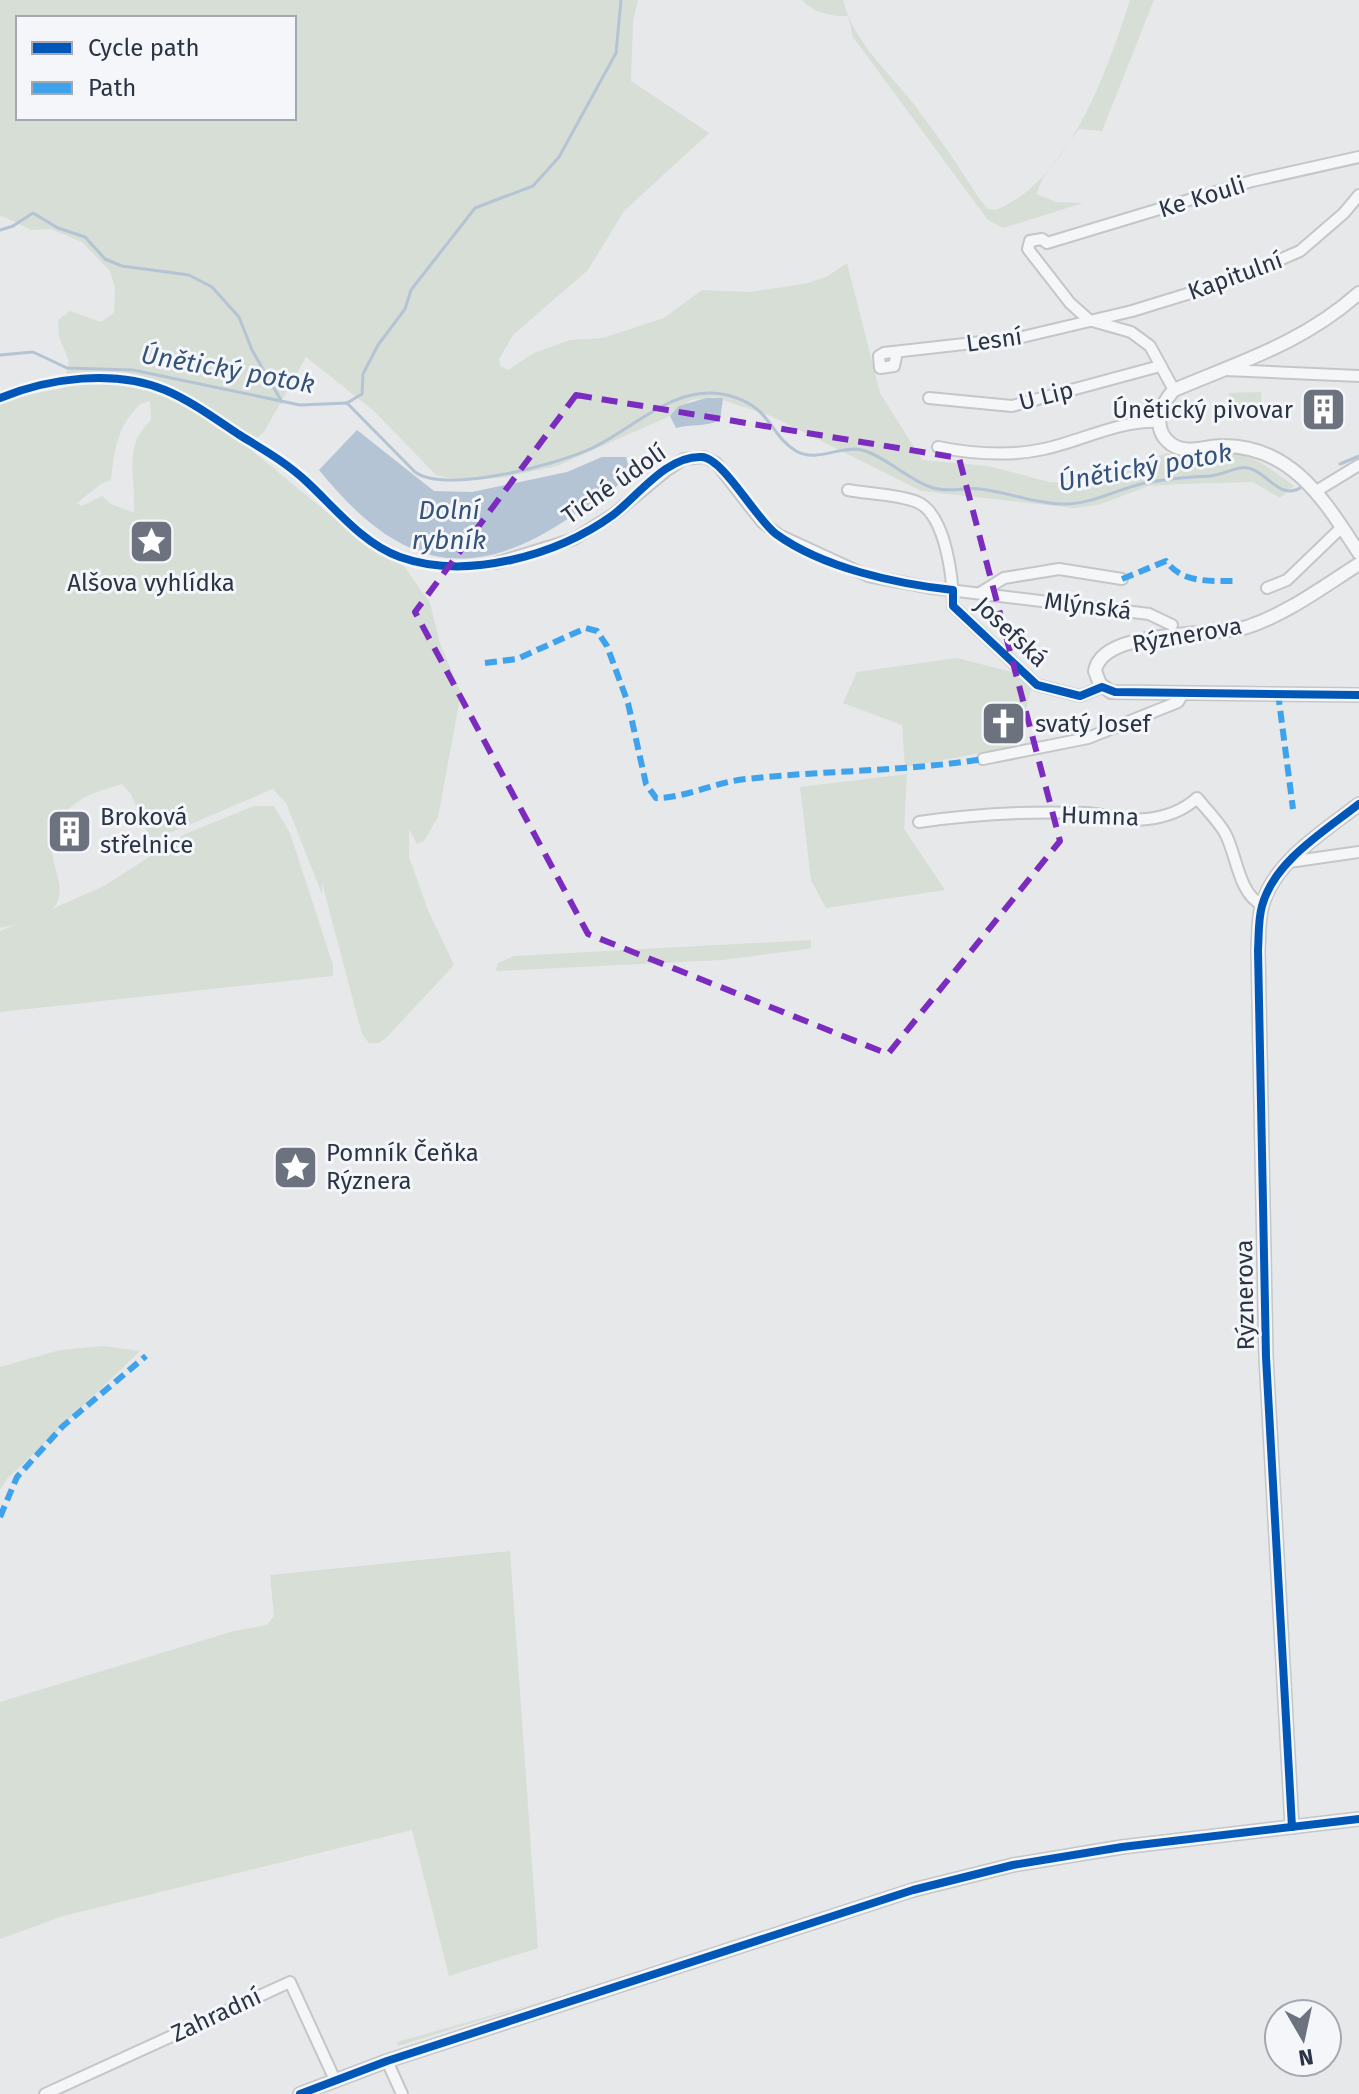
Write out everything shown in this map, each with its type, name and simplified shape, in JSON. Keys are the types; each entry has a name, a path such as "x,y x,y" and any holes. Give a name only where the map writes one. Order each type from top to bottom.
{"street":[{"name":"Ke Kouli","path":"1089,320 1070,303 1028,249 1030,241 1042,239 1047,243 1252,181 1359,157"},
{"name":"Kapitulní","path":"1089,320 1132,311 1236,279 1290,256 1344,213 1359,195"},
{"path":"1359,293 1328,321 1288,344 1174,390 1166,398 1159,422 1164,437 1179,448 1243,448 1261,452 1305,478 1318,490 1359,553"},
{"path":"1131,332 1132,311"},
{"path":"1089,320 1131,332 1150,346 1174,390"},
{"name":"Lesní","path":"897,352 1018,338 1089,320"},
{"name":"U Lip","path":"929,398 1012,406 1160,366"},
{"path":"1222,370 1359,376"},
{"path":"938,447 973,454 1013,454 1045,449 1140,421 1159,422"},
{"name":"Tiché údolí","path":"496,563 574,539 614,514 684,459 704,457 716,463 762,522 785,539 868,576 953,590"},
{"path":"1318,490 1359,465"},
{"name":"Josefská","path":"848,490 917,502 931,512 952,566 953,606 1037,685 1080,696 1102,687"},
{"path":"1267,588 1287,580 1342,527"},
{"name":"Rýznerova","path":"1359,564 1278,613 1247,627 1222,633 1145,639 1112,651 1100,658 1096,666 1102,687 1111,692 1359,695"},
{"path":"980,593 1004,578 1059,569 1122,579"},
{"name":"Mlýnská","path":"953,590 1149,614 1172,625"},
{"path":"983,759 1088,738 1178,702 1184,692"},
{"name":"Humna","path":"919,822 981,814 1089,813 1146,820 1175,812 1197,798 1225,833 1244,884 1254,901 1262,905"},
{"name":"Rýznerova","path":"1292,1827 1266,1357 1258,950 1266,893 1289,862 1320,832 1359,804"},
{"path":"1289,862 1359,852"},
{"path":"300,2094 387,2061 913,1890 1013,1865 1106,1849 1359,1819"},
{"name":"Zahradní","path":"45,2094 290,1982 335,2080"},
{"path":"387,2061 402,2094"}],"highlighted area":[{"path":"576,395 959,458 1060,841 888,1054 588,934 415,612"}],"shaded area":[{"path":"0,0 638,0 633,21 631,81 709,133 624,211 588,270 513,335 499,359 500,366 508,370 534,353 570,340 603,338 664,318 702,290 750,292 808,283 828,276 847,263 880,393 922,460 988,466 1049,482 1089,484 1167,453 1186,457 1227,451 1258,461 1294,486 1280,498 1253,482 1149,486 1098,505 1074,508 921,491 771,416 714,397 691,400 670,416 557,466 506,477 462,481 436,475 374,411 306,357 264,432 256,439 255,453 358,538 381,555 404,566 430,603 440,643 461,693 438,817 424,841 417,844 409,829 409,857 428,910 454,965 386,1038 379,1043 369,1043 362,1034 322,883 322,894 286,803 273,789 151,841 131,794 122,784 81,800 61,819 53,834 52,848 60,887 59,899 52,909 104,886 185,834 254,806 274,806 290,833 333,965 333,976 0,1012 0,931 17,924 0,928 0,405 25,395 64,388 69,361 59,337 58,320 70,311 101,322 114,313 115,288 110,271 82,242 51,229 31,230 0,215","holes":["150,401 151,420 142,430 133,452 134,513 111,504 102,496 82,506 77,503 111,480 122,430 140,404"]},
{"path":"802,0 843,0 864,44 925,118 988,209 995,210 1021,196 1054,163 1036,194 1056,202 1083,203 1003,228 988,220 853,37 848,16 823,13"},
{"path":"1130,0 1154,0 1102,131 1079,129 1068,144 1097,89"},
{"path":"1261,392 1262,414 1237,413 1228,393"},
{"path":"957,658 1016,673 1032,687 1021,728 1009,748 905,767 902,725 843,703 857,672"},
{"path":"907,774 904,829 945,890 826,908 811,880 800,787"},
{"path":"811,940 811,948 807,949 722,960 496,971 498,963 514,956"},
{"path":"104,1346 140,1351 7,1479 0,1490 0,1367 60,1350"},
{"path":"510,1551 538,1948 449,1976 412,1830 63,1916 0,1939 0,1702 234,1631 267,1625 274,1616 270,1575"},
{"path":"543,2001 398,2046 397,2042"}],"water":[{"path":"706,398 723,398 720,420 676,428 670,416 679,406"},
{"name":"Dolní rybník","path":"357,430 434,491 472,492 567,472 602,457 626,457 630,473 600,499 529,541 494,554 462,558 431,555 402,544 374,526 319,470"}],"waterway":[{"path":"347,403 362,394 363,374 378,345 405,309 411,290 475,208 533,186 559,157 616,53 621,0"},
{"path":"0,230 33,213 58,228 85,237 105,259 122,266 189,275 212,287 239,317 252,350 282,402"},
{"name":"Únětický potok","path":"0,355 33,352 67,368 133,370 300,405 347,403 415,472 430,478 475,479 552,462 590,449 672,402 708,393 727,395 753,406 796,451 821,455 862,450 919,482 938,489 980,489 1064,504 1095,499 1145,483 1214,475 1240,468 1256,471 1286,490 1303,486"},
{"name":"Únětický potok","path":"1340,464 1359,456"}],"marked path":[{"path":"1122,579 1166,561 1188,577 1234,581"},
{"path":"485,663 517,659 586,628 597,631 607,646 628,703 646,784 656,798 746,779 983,759"},
{"path":"1278,693 1293,809"},
{"path":"0,1517 17,1477 63,1426 146,1356"}],"cycle path":[{"path":"0,398 39,385 82,379 125,380 165,390 202,410 291,468 374,543 400,557 426,564 482,565 511,560 566,542 613,515 665,469 689,458 702,457 720,467 768,526 795,546 861,572 908,584 953,590 953,606 1037,685 1080,696 1102,687 1115,692 1359,695"},
{"path":"1292,1827 1266,1357 1259,928 1262,906 1277,875 1302,848 1359,804"},
{"path":"300,2094 387,2061 913,1890 1013,1865 1122,1847 1359,1819"}],"place":[{"name":"Únětický pivovar","path":"1324,410"},
{"name":"Alšova vyhlídka","path":"151,541"},
{"name":"svatý Josef","path":"1004,724"},
{"name":"Broková střelnice","path":"69,831"},
{"name":"Pomník Čeňka Rýznera","path":"295,1167"}]}
